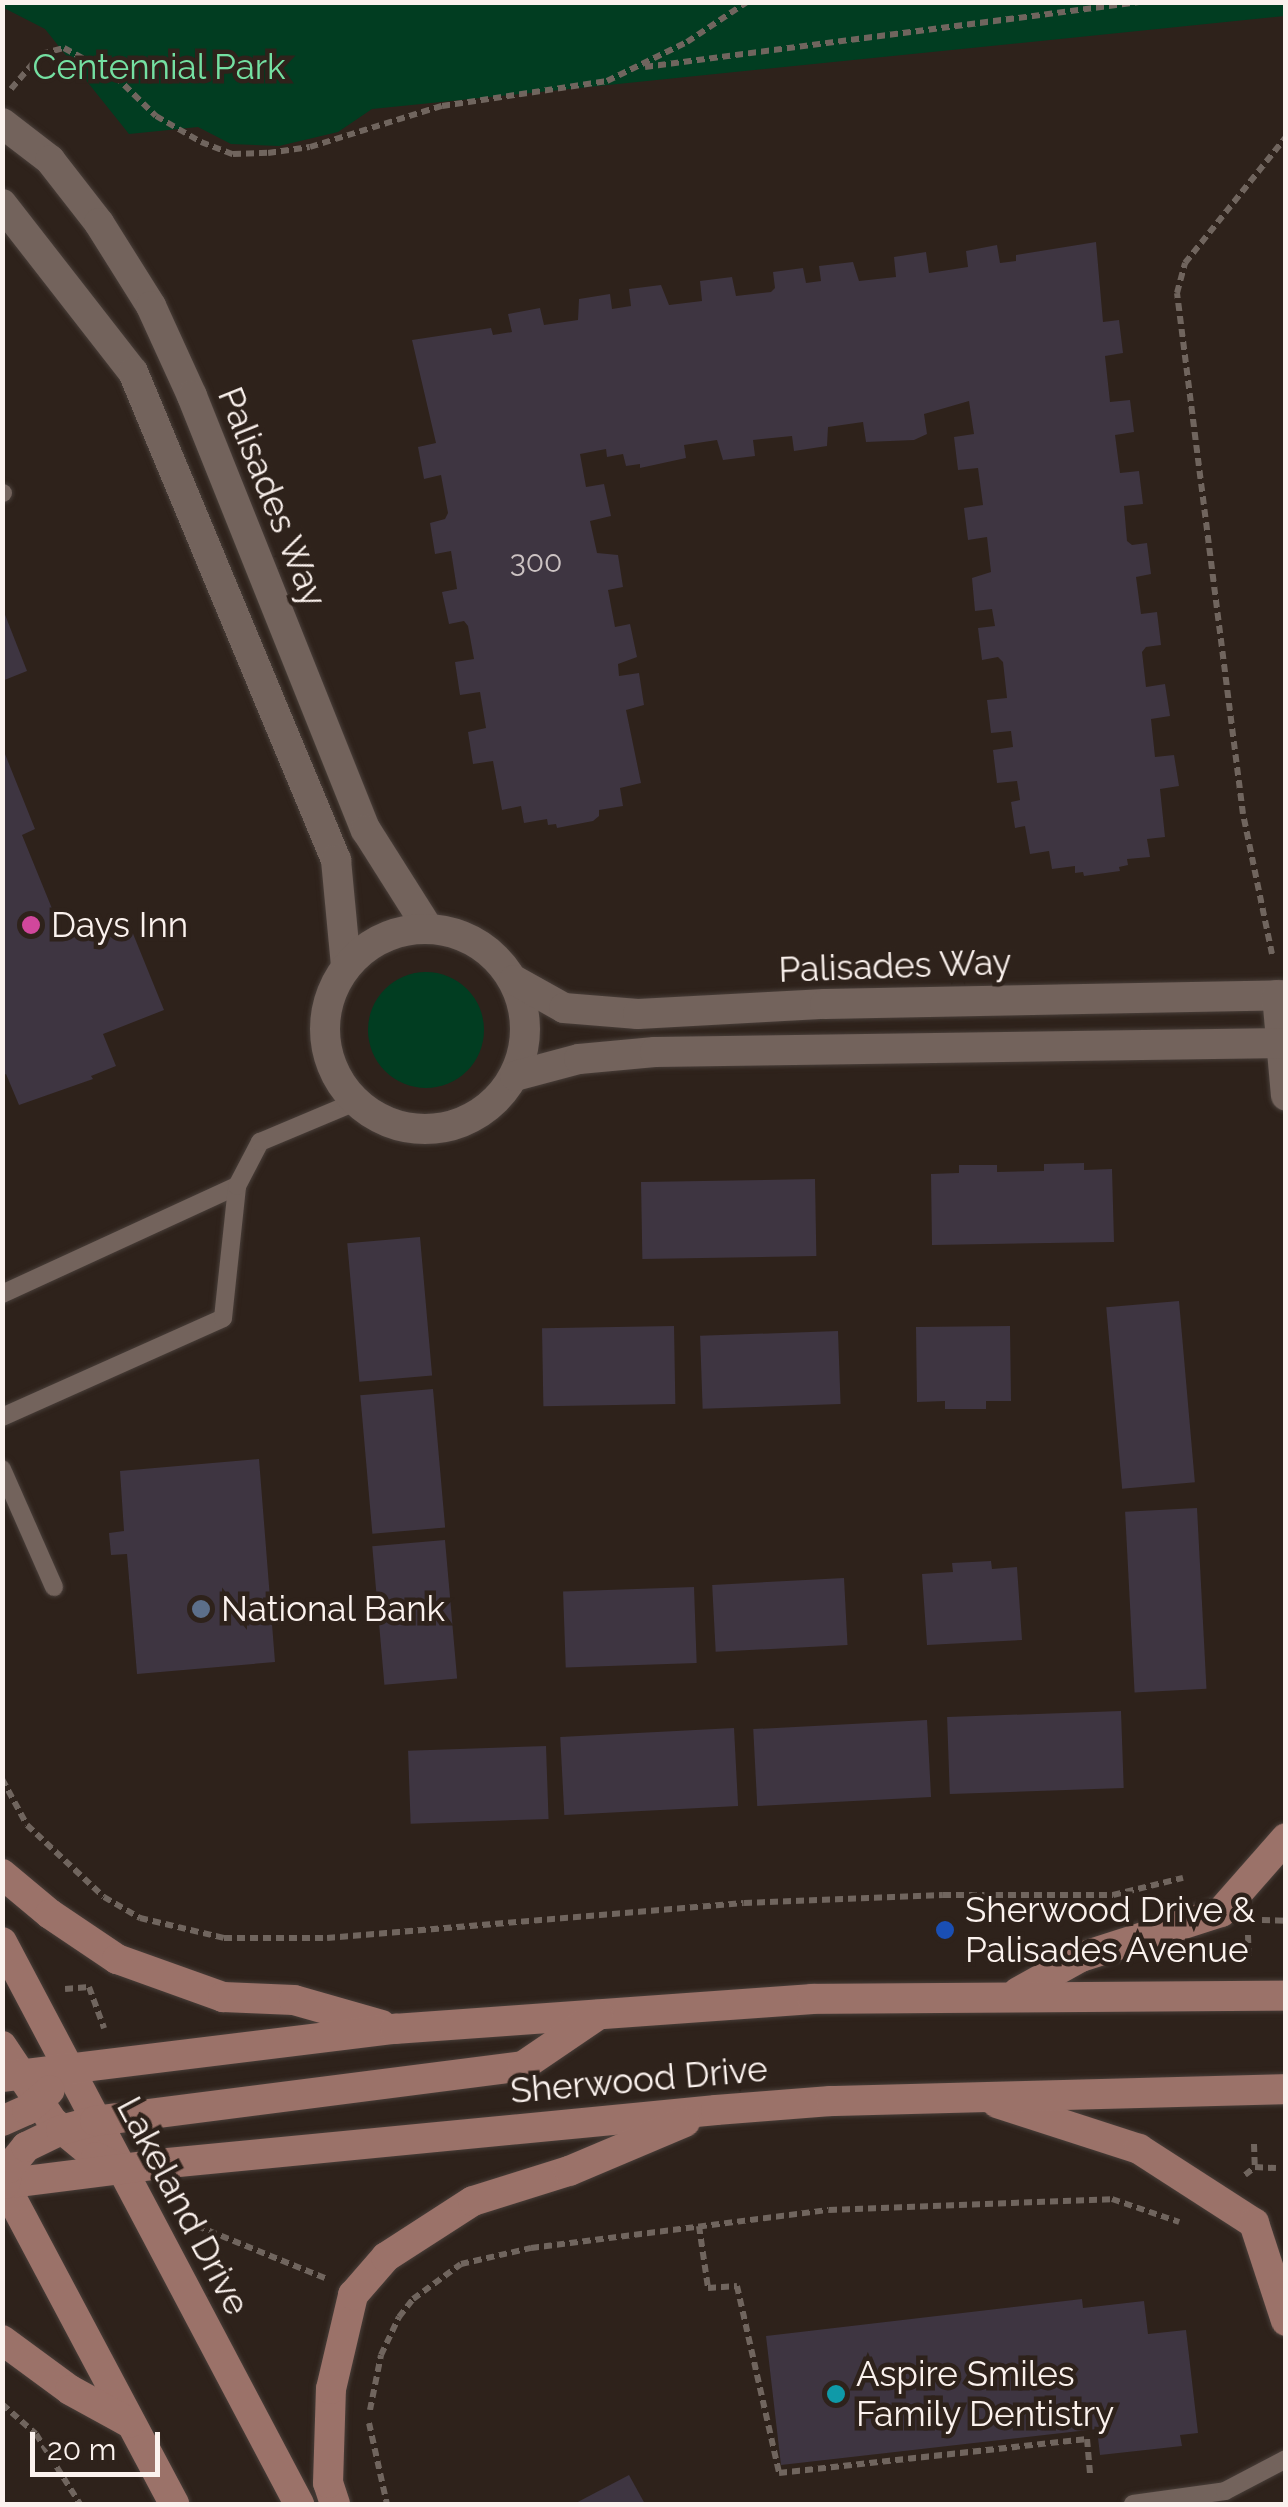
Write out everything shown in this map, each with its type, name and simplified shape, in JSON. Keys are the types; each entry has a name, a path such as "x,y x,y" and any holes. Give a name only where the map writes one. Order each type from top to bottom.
{"main road":[{"path":"1014,1994 1081,1957 1221,1912 1286,1838"},
{"path":"2,1874 50,1914 117,1959 223,1997 294,2000 395,2029"},
{"name":"Lakeland Drive","path":"2,1942 299,2504"},
{"name":"Sherwood Drive","path":"10,2076 395,2029 812,1999 1014,1994 1286,1996"},
{"path":"174,2504 3,2183 9,2168 26,2148 61,2130 95,2121 523,2066 601,2013"},
{"path":"2,2046 10,2076 61,2130 121,2169"},
{"path":"2,2121 38,2104 67,2068"},
{"name":"Sherwood Drive","path":"3,2183 716,2110 975,2096 1286,2089"},
{"path":"975,2096 1139,2149 1217,2196 1254,2223 1286,2320"},
{"path":"335,2504 328,2483 331,2389 353,2296 386,2257 473,2201 568,2171 716,2110"},
{"path":"2,2340 70,2390 131,2424"}],"street":[{"name":"Palisades Way","path":"2,123 50,160 100,223 151,306 192,396 366,830 428,928 462,935 492,953 514,980 564,1008 638,1014 853,1003 1281,995"},
{"path":"2,204 133,372 336,860 346,966"},
{"path":"428,928 398,932 369,945 346,966 332,992 325,1020 326,1050 336,1078 355,1102 380,1120 410,1130 441,1129 472,1119 497,1101 515,1076 525,1044 525,1011 514,980"},
{"path":"1281,995 1286,1096"},
{"path":"515,1076 579,1059 654,1052 1284,1043"}],"lane":[{"path":"2,1417 223,1318 238,1186 260,1142 355,1102"},
{"path":"2,1294 238,1186"},
{"path":"2,1469 54,1587"},
{"path":"1134,2504 1225,2491 1286,2459"}],"path":[{"path":"12,89 41,54 64,48 115,76 156,116 201,142 233,154 268,153 310,147 442,106 607,81 638,68 747,2"},
{"path":"638,68 1140,2"},
{"path":"1272,954 1243,814 1177,293 1184,263 1286,137"},
{"path":"2,1780 27,1825 104,1898 140,1918 224,1938 327,1938 744,1903 943,1895 1113,1895 1183,1878"},
{"path":"63,1989 89,1987 104,2029"},
{"path":"1254,2144 1255,2167 1276,2168"},
{"path":"387,2504 368,2420 381,2355 413,2298 461,2264 530,2248 829,2210 1112,2199 1185,2224"},
{"path":"197,2226 331,2280"},
{"path":"699,2226 708,2288 737,2286 780,2474 1087,2439 1090,2474"},
{"path":"2,2404 36,2434 80,2504"}],"green space":[{"name":"Centennial Park","path":"3,2 1285,2 1285,16 372,109 338,132 279,146 231,144 198,127 129,134 45,29 2,7"},
{"path":"426,972 448,977 467,989 479,1008 484,1030 479,1052 467,1071 448,1083 426,1088 404,1083 385,1071 373,1052 368,1030 373,1008 385,989 404,977"}],"building":[{"path":"1096,242 1103,322 1119,320 1123,353 1105,356 1110,402 1130,400 1134,432 1115,435 1120,473 1139,471 1143,504 1124,506 1127,541 1132,545 1147,543 1151,574 1136,577 1141,614 1157,612 1161,645 1146,647 1142,652 1146,687 1165,684 1170,716 1151,719 1155,757 1174,755 1179,786 1160,789 1165,837 1147,839 1150,857 1127,859 1128,865 1119,867 1120,871 1084,876 1083,872 1075,873 1075,866 1052,869 1049,851 1030,854 1025,826 1015,828 1011,802 1020,800 1017,781 997,783 993,750 1013,747 1011,731 991,733 987,700 1007,698 1003,662 998,657 982,660 978,628 995,626 992,609 975,611 972,578 991,572 987,537 968,540 964,508 983,505 978,468 958,470 954,437 974,434 969,401 924,414 927,434 914,440 866,442 863,422 828,427 827,446 794,451 792,436 753,440 755,456 723,460 717,440 684,445 686,458 640,468 640,464 626,466 623,454 607,457 606,449 580,454 586,487 604,484 611,516 590,521 597,553 618,555 623,587 608,590 615,627 630,624 637,657 618,664 619,676 639,673 644,705 626,710 641,783 620,788 623,806 599,810 593,821 557,828 556,824 548,825 547,819 524,823 521,806 502,810 493,761 473,764 468,732 486,728 480,692 460,695 455,662 474,659 468,626 464,621 449,624 442,592 457,589 451,551 435,554 430,523 445,519 448,513 441,475 424,479 418,447 436,443 412,340 491,328 493,335 512,332 508,314 540,308 544,325 578,320 579,299 610,294 612,309 631,306 629,289 661,285 669,305 702,301 700,281 732,277 736,296 771,292 775,288 773,272 803,268 806,283 821,281 819,266 853,262 859,281 896,277 894,257 926,252 929,273 968,267 966,251 997,245 1000,263 1016,261 1016,255"},
{"path":"2,607 27,671 2,681"},
{"name":"Days Inn","path":"3,749 35,829 22,835 64,938 125,914 164,1010 103,1034 116,1066 91,1076 93,1079 19,1105 6,1074 2,1076"},
{"path":"1084,1163 1084,1170 1112,1169 1114,1242 932,1245 931,1174 959,1173 959,1165 997,1165 997,1172 1044,1171 1044,1164"},
{"path":"815,1179 816,1256 642,1259 641,1182"},
{"path":"420,1237 432,1375 359,1382 347,1243"},
{"path":"1179,1301 1195,1482 1122,1489 1106,1307"},
{"path":"674,1326 675,1404 543,1406 542,1328"},
{"path":"1010,1326 1011,1401 986,1401 986,1409 945,1409 945,1401 917,1402 916,1327"},
{"path":"838,1331 841,1404 703,1409 700,1336"},
{"path":"433,1389 445,1527 372,1534 360,1395"},
{"name":"National Bank","path":"259,1459 275,1662 137,1674 127,1554 111,1555 109,1533 124,1531 120,1471"},
{"path":"1197,1508 1206,1689 1135,1693 1125,1512"},
{"path":"445,1540 457,1678 384,1685 372,1546"},
{"path":"991,1561 992,1569 1017,1567 1022,1640 927,1645 922,1574 953,1572 952,1563"},
{"path":"844,1578 848,1645 716,1652 712,1585"},
{"path":"694,1587 697,1663 566,1668 563,1592"},
{"path":"1121,1711 1124,1788 950,1794 947,1717"},
{"path":"927,1720 931,1797 757,1806 753,1729"},
{"path":"734,1728 738,1806 564,1815 560,1737"},
{"path":"546,1746 549,1819 411,1824 408,1751"},
{"path":"1082,2299 1083,2308 1144,2301 1148,2334 1186,2330 1198,2433 1180,2435 1182,2446 1100,2455 1097,2429 781,2465 766,2336"},
{"path":"629,2475 645,2504 574,2504"}],"place":[{"name":"Days Inn","path":"31,925"},
{"name":"National Bank","path":"201,1609"},
{"name":"Sherwood Drive & Palisades Avenue","path":"945,1930"},
{"name":"Aspire Smiles Family Dentistry","path":"836,2394"}]}
